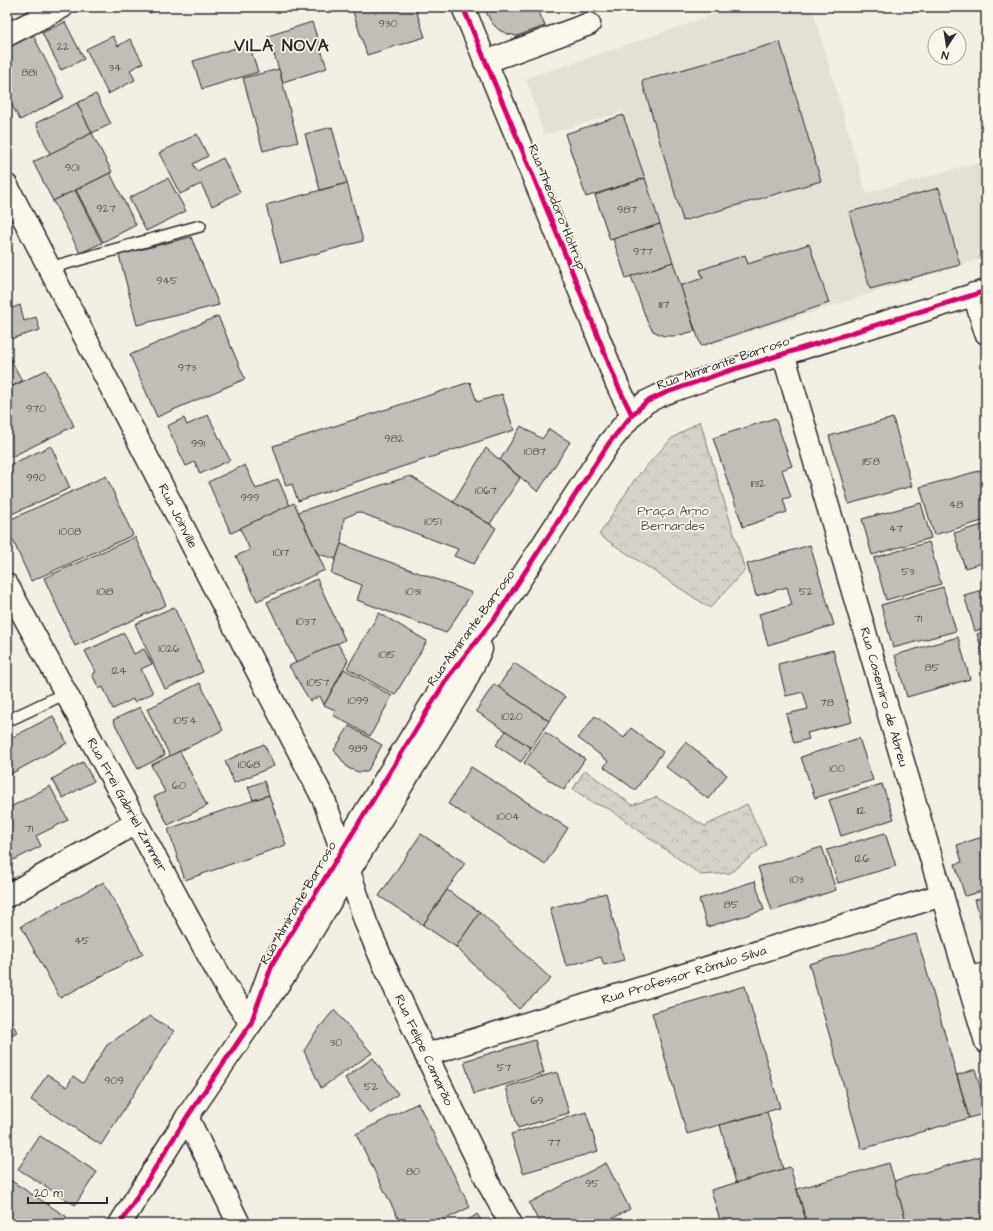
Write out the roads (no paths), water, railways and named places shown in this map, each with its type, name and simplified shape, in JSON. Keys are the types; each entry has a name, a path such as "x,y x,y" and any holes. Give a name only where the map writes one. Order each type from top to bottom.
{"main road":[{"path":"7,35 62,7"},
{"name":"Rua Theodoro Holtrup","path":"463,7 632,415"},
{"path":"485,62 589,24"},
{"name":"Rua Joinville","path":"7,186 324,800 349,871"},
{"path":"980,292 986,333"},
{"name":"Rua Almirante Barroso","path":"250,1022 272,965 448,677 497,615 609,443 632,415 646,402 665,393 783,353 980,292"},
{"name":"Rua Casemiro de Abreu","path":"783,353 942,895 976,976 986,1042"},
{"name":"Rua Frei Gabriel Zimmer","path":"7,585 228,990 250,1022"},
{"name":"Rua Almirante Barroso","path":"120,1224 187,1117 250,1022 286,973 463,686 497,615"},
{"path":"7,896 136,822"},
{"name":"Rua Felipe Camarão","path":"349,871 366,923 426,1055 490,1188 511,1224"},
{"name":"Rua Professor Rômulo Silva","path":"426,1055 942,895"},
{"path":"187,1117 239,1224"}],"lane":[{"path":"49,268 200,226"},
{"path":"7,721 66,693"}],"district":[{"name":"VILA NOVA","path":"282,46"}],"park label":[{"name":"Praça Arno Bernardes","path":"673,518"}]}
